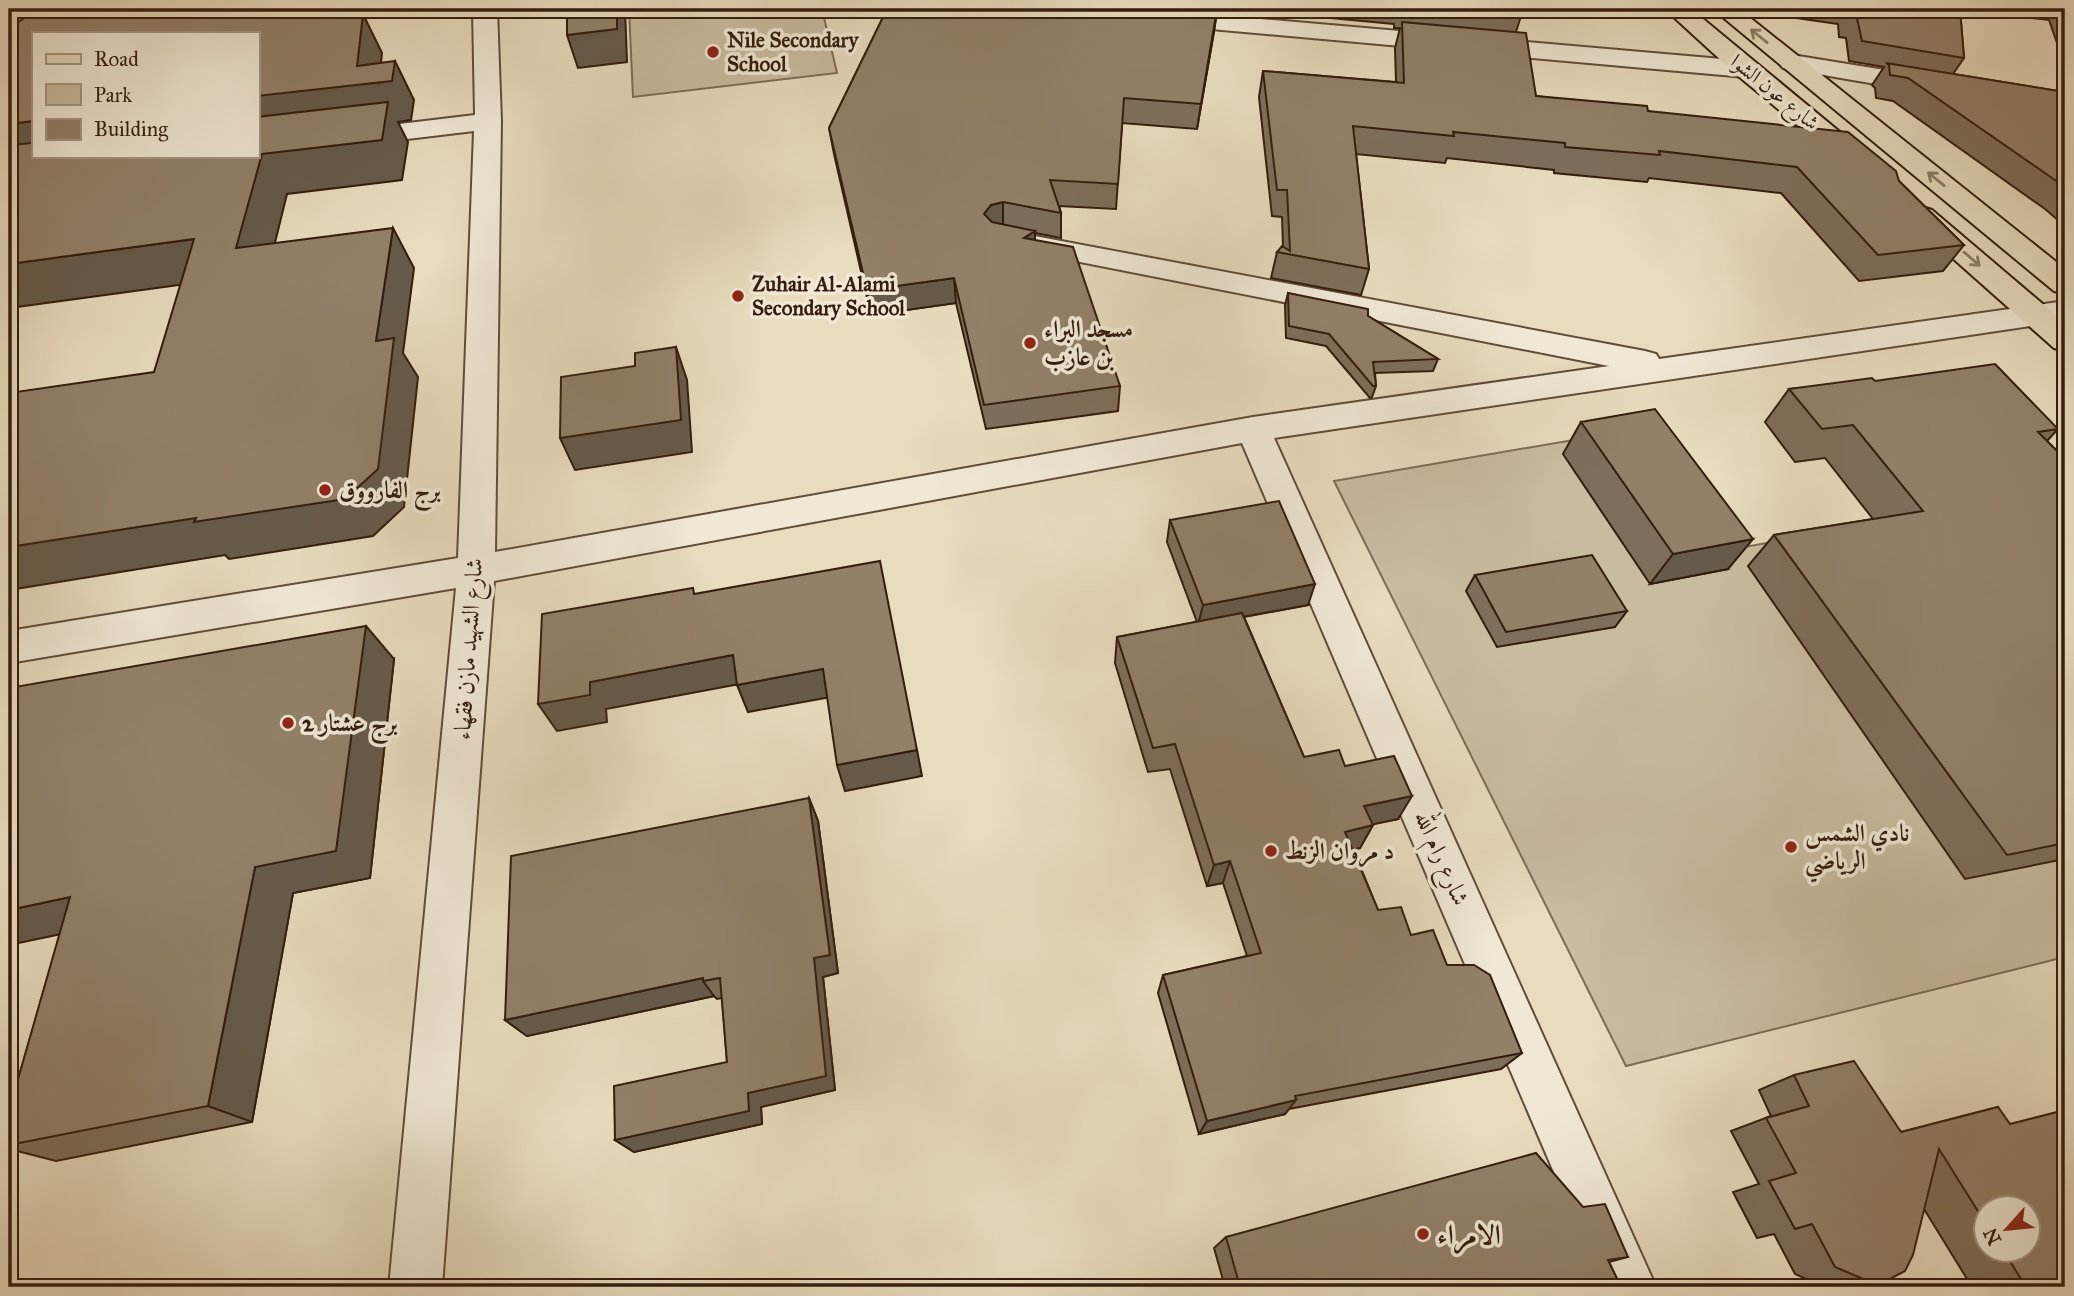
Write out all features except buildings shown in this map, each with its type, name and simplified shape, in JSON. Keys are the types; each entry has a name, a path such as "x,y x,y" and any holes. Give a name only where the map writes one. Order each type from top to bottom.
{"main road":[{"name":"شارع عون الشوا","path":"1677,9 1892,191 2051,313 2065,340"},
{"name":"شارع عون الشوا","path":"1725,9 2065,284"}],"street":[{"name":"شارع الشهيد مازن فقهاء","path":"415,1287 476,570 488,121 485,9"},
{"path":"1066,9 1745,69"},
{"path":"1792,63 1956,89"},
{"path":"259,149 488,121"},
{"path":"1003,239 1675,368"},
{"path":"9,647 476,570 1253,429 2051,313"},
{"name":"شارع رام الله","path":"1253,429 1630,1287"}],"green space":[{"path":"629,9 822,9 837,73 633,97"},
{"name":"نادي الشمس الرياضي","path":"1655,426 1745,547 1879,522 2065,736 2065,957 1626,1066 1334,481"}],"place":[{"name":"Nile Secondary School","path":"713,52"},
{"name":"Zuhair Al-Alami Secondary School","path":"738,296"},
{"name":"مسجد البراء بن عازب","path":"1030,343"},
{"name":"برج الفارووق","path":"325,490"},
{"name":"برج عشتار 2","path":"288,723"},
{"name":"نادي الشمس الرياضي","path":"1791,847"},
{"name":"د مروان الزنط","path":"1271,851"},
{"name":"الامراء","path":"1423,1234"}]}
